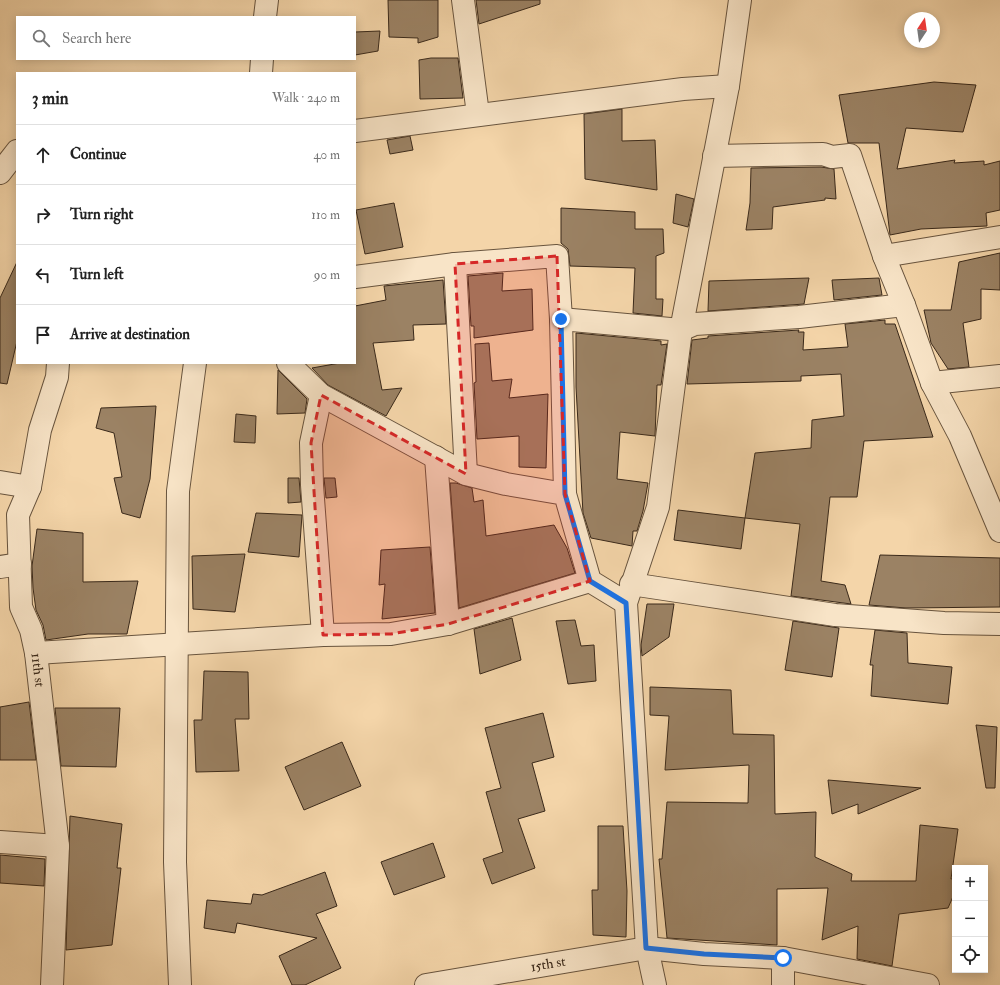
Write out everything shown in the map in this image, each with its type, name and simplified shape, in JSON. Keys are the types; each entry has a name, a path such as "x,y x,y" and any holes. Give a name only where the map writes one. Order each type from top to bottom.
{"street":[{"path":"265,16 267,0"},
{"path":"463,0 478,114"},
{"path":"655,985 646,948 628,594 658,507 681,330 728,86 740,0"},
{"path":"261,72 262,60"},
{"path":"356,131 478,114 683,89 728,86"},
{"path":"0,173 16,152"},
{"path":"714,156 823,154 832,157 850,155 884,256 904,305 932,383 960,436 1000,531"},
{"path":"884,256 1000,236"},
{"path":"356,277 455,264 557,256 561,319 565,494 590,581"},
{"path":"455,264 466,474"},
{"path":"561,319 681,330 696,324 798,318 904,305"},
{"name":"11th st","path":"52,985 58,846 36,653 31,630 20,607 10,566 18,515 30,487 40,430 57,377 58,364"},
{"path":"180,985 175,862 178,643 178,491 195,364"},
{"path":"289,364 321,395 466,474 506,484 565,494"},
{"path":"932,383 1000,376"},
{"path":"321,395 311,443 312,485 323,635"},
{"path":"436,457 448,624"},
{"path":"0,482 30,487"},
{"path":"36,653 323,635 391,634 448,624 590,581 628,594 835,615 944,623 1000,624"},
{"path":"0,842 58,846"},
{"name":"15th st","path":"426,985 646,948 704,954 783,958 921,985"},
{"path":"783,958 783,985"}],"highlighted area":[{"path":"557,256 565,494 590,581 448,624 391,634 323,635 311,443 321,395 466,474 455,264"}],"building":[{"path":"388,0 438,0 438,37 418,43 418,38 389,37"},
{"path":"476,0 540,0 540,4 479,24"},
{"path":"380,31 378,51 356,55 356,32"},
{"path":"431,58 458,58 463,98 420,99 419,60"},
{"path":"934,82 976,85 963,132 906,128 897,169 955,160 954,163 984,161 984,165 1000,161 1000,210 986,213 987,226 921,229 890,235 879,143 848,143 839,95"},
{"path":"622,109 622,141 655,140 657,190 585,179 584,114"},
{"path":"410,136 413,150 390,154 387,140"},
{"path":"821,167 834,169 836,199 825,198 825,200 773,207 772,229 746,230 750,203 751,168"},
{"path":"676,194 694,199 688,227 673,223"},
{"path":"394,203 403,247 365,254 356,210"},
{"path":"561,208 635,212 635,229 663,229 664,253 656,256 656,299 663,299 662,316 633,313 635,268 570,266 568,249 561,243"},
{"path":"1000,253 1000,290 981,289 981,319 963,323 969,367 948,369 931,343 924,310 951,310 959,262"},
{"path":"16,264 16,345 7,384 0,383 0,298"},
{"path":"503,273 502,291 532,289 533,330 474,338 474,326 471,326 468,276"},
{"path":"809,278 804,304 708,311 709,281"},
{"path":"879,278 882,295 834,300 832,280"},
{"path":"443,280 446,324 413,325 414,340 373,343 382,390 402,388 386,416 328,385 312,368 334,364 356,364 356,306 386,300 384,286"},
{"path":"885,320 885,324 895,324 933,437 864,441 857,497 830,497 821,581 845,585 851,604 791,596 800,524 745,518 755,453 811,448 812,420 844,416 841,374 801,376 801,381 687,384 692,340 708,338 708,336 799,330 798,332 804,332 803,350 848,347 845,324"},
{"path":"576,333 661,341 661,345 667,344 661,385 657,385 655,436 620,432 617,479 648,483 643,511 637,531 633,531 632,546 591,538 583,513 576,387"},
{"path":"489,343 492,381 512,379 509,398 548,394 546,468 519,467 519,436 477,439 474,383 476,382 475,344"},
{"path":"278,370 307,399 305,413 277,414"},
{"path":"156,406 150,479 140,518 122,513 114,478 122,477 114,433 96,428 101,408"},
{"path":"236,414 256,416 255,443 234,442"},
{"path":"288,478 299,478 301,502 288,503"},
{"path":"324,478 335,478 337,497 326,498"},
{"path":"450,483 456,483 472,488 474,502 483,500 486,536 554,525 567,548 575,573 459,608"},
{"path":"678,510 745,518 741,549 674,540"},
{"path":"256,513 302,515 299,557 248,552"},
{"path":"37,529 83,533 83,582 138,581 127,634 88,634 46,640 43,625 36,610 33,588 32,566"},
{"path":"430,547 435,613 382,619 385,584 379,585 381,550"},
{"path":"245,554 235,612 193,609 192,556"},
{"path":"880,555 1000,558 1000,607 906,608 869,605"},
{"path":"647,604 674,604 669,637 642,656 641,645"},
{"path":"512,618 521,660 480,674 474,629"},
{"path":"575,620 581,646 594,645 596,681 568,684 556,621"},
{"path":"793,621 839,628 832,677 785,670"},
{"path":"875,630 907,633 908,663 952,667 948,704 871,696 873,665 870,665"},
{"path":"204,671 248,672 249,719 235,719 239,771 196,772 194,720 202,720"},
{"path":"650,687 731,690 733,734 774,735 775,814 816,812 815,857 852,874 851,881 916,881 920,825 958,829 952,865 952,899 948,908 899,914 892,966 857,959 858,926 822,940 828,888 777,889 777,945 667,938 659,859 662,859 667,802 748,803 749,765 665,770 669,716 650,715"},
{"path":"29,702 36,760 0,760 0,707"},
{"path":"55,708 120,708 116,767 61,766"},
{"path":"543,713 554,757 532,763 545,811 518,819 535,868 492,884 483,859 503,852 486,792 501,788 485,728"},
{"path":"976,725 997,727 995,788 986,788"},
{"path":"342,742 361,786 304,810 285,767"},
{"path":"828,780 921,788 858,814 858,804 832,814"},
{"path":"70,816 122,824 117,868 121,868 112,945 66,950"},
{"path":"598,826 623,826 627,891 626,937 593,935 592,890 598,890"},
{"path":"433,843 445,877 394,895 381,862"},
{"path":"0,855 45,859 44,886 0,883"},
{"path":"325,872 337,906 316,914 341,968 305,985 292,985 279,956 317,938 237,923 235,933 204,928 207,900 251,904 253,894 262,895"}],"route":[{"path":"561,319 565,494 590,581 626,603 646,948 704,954 783,958"}]}
